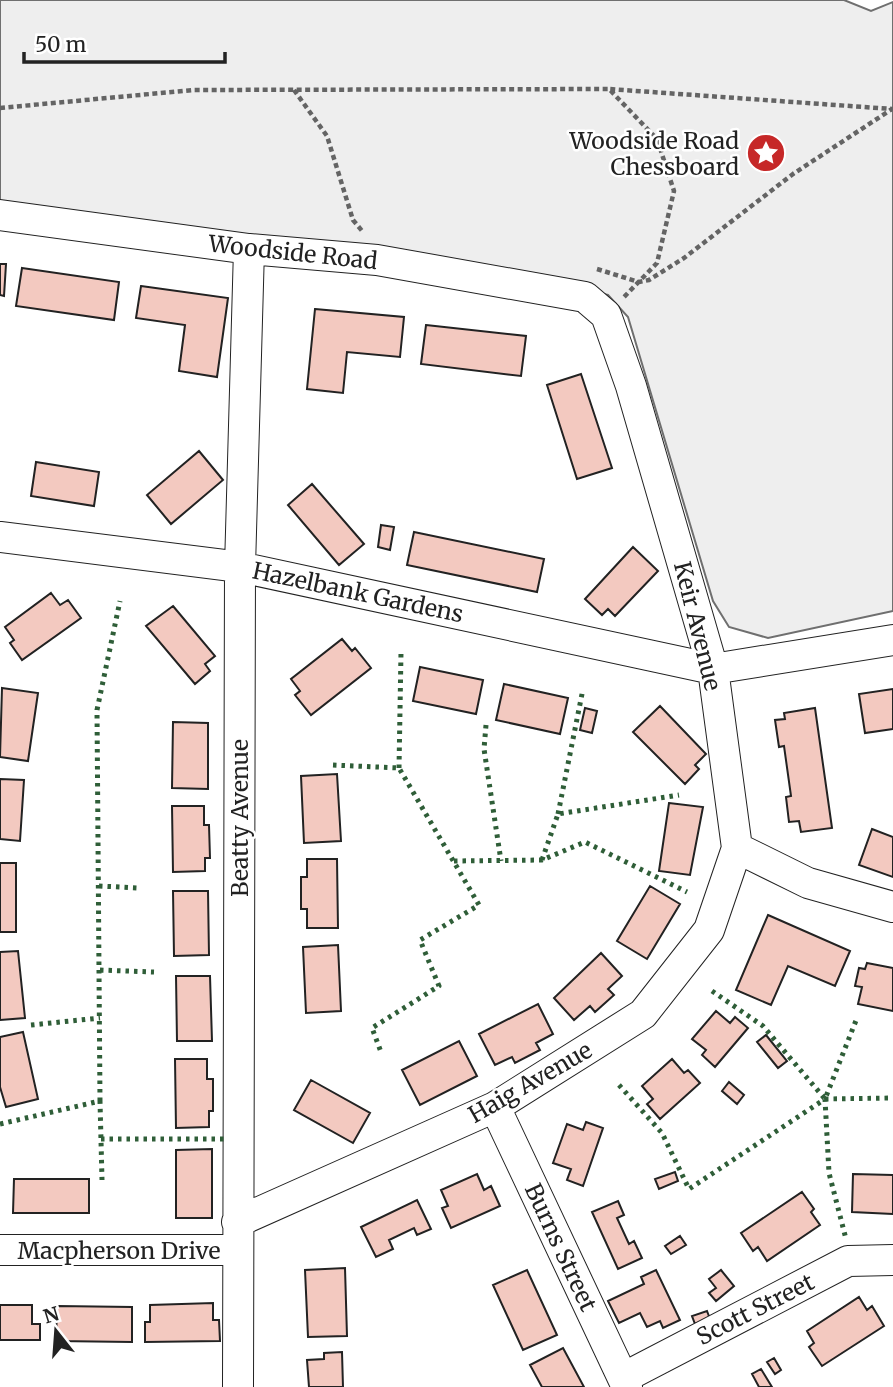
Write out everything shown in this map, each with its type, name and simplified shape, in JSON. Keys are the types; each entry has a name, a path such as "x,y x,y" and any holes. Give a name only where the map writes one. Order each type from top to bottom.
{"street":[{"name":"Woodside Road","path":"0,215 249,249 377,260 596,306"},
{"name":"Beatty Avenue","path":"238,1387 240,567 249,249"},
{"name":"Keir Avenue","path":"596,306 631,386 713,669 737,848"},
{"name":"Hazelbank Gardens","path":"0,537 240,567 713,669"},
{"path":"713,669 893,640"},
{"path":"737,848 808,883 893,907"},
{"name":"Haig Avenue","path":"237,1236 495,1107 643,1014 709,930 737,848"},
{"name":"Burns Street","path":"495,1107 625,1382"},
{"name":"Macpherson Drive","path":"0,1250 237,1236"},
{"name":"Scott Street","path":"625,1382 848,1261 893,1260"}],"path":[{"path":"596,306 639,282 657,263 674,191 657,139 609,89"},
{"path":"0,108 193,90 609,89 893,109"},
{"path":"294,90 327,136 353,220 369,239"},
{"path":"591,268 639,282 649,280 684,258 793,174 893,109"}],"shaded area":[{"path":"0,0 844,0 871,11 893,2 893,611 768,638 729,627 713,601 628,317 608,295 484,269 0,208"}],"building":[{"path":"0,264 6,264 4,296 0,295"},
{"path":"22,268 119,282 114,320 16,306"},
{"path":"141,286 228,298 217,377 179,371 185,325 136,318"},
{"path":"315,309 404,317 400,357 347,352 343,393 307,389"},
{"path":"426,325 526,336 521,376 421,364"},
{"path":"581,374 612,468 577,479 547,385"},
{"path":"199,451 223,480 171,524 147,495"},
{"path":"36,462 99,472 94,506 31,496"},
{"path":"312,484 364,544 339,565 288,505"},
{"path":"381,525 394,527 390,550 378,547"},
{"path":"414,532 544,559 537,592 407,565"},
{"path":"633,547 658,571 615,616 608,609 602,615 585,599"},
{"path":"51,593 60,605 68,600 81,618 22,660 10,643 14,640 5,627"},
{"path":"173,606 215,656 205,664 210,671 195,684 146,626"},
{"path":"342,639 352,651 355,648 371,668 311,715 295,695 300,691 291,679"},
{"path":"420,667 483,680 476,714 413,701"},
{"path":"504,684 568,698 560,734 496,720"},
{"path":"2,688 38,693 28,761 0,757"},
{"path":"893,689 893,729 865,733 859,694"},
{"path":"660,706 706,754 695,765 699,769 685,784 633,732"},
{"path":"585,708 597,711 592,733 580,730"},
{"path":"815,708 832,828 801,832 799,821 789,822 786,797 791,796 784,746 779,747 775,720 785,719 784,713"},
{"path":"173,722 208,723 208,789 172,788"},
{"path":"337,774 341,841 304,843 301,776"},
{"path":"0,779 24,780 20,841 0,839"},
{"path":"669,803 703,807 690,875 659,871"},
{"path":"172,806 204,806 204,825 209,825 210,858 205,858 205,871 173,872"},
{"path":"872,829 893,837 893,877 859,865"},
{"path":"307,859 337,859 338,928 307,928 307,909 301,909 301,877 307,877"},
{"path":"0,863 16,863 16,932 0,932"},
{"path":"650,886 680,904 647,959 617,941"},
{"path":"173,891 208,891 209,955 174,956"},
{"path":"768,915 850,951 835,986 788,966 771,1005 736,990"},
{"path":"338,945 341,1011 306,1013 303,947"},
{"path":"18,951 25,1018 0,1020 0,952"},
{"path":"601,953 622,976 608,989 614,995 595,1012 590,1006 574,1020 554,998"},
{"path":"867,963 893,968 893,1011 858,1004 862,987 855,986 859,968 865,969"},
{"path":"176,976 210,976 212,1041 177,1041"},
{"path":"538,1004 553,1034 536,1043 540,1050 515,1063 512,1057 495,1065 479,1034"},
{"path":"716,1011 730,1023 735,1017 748,1028 715,1067 702,1055 706,1050 692,1039"},
{"path":"23,1032 38,1099 6,1107 0,1087 0,1037"},
{"path":"766,1035 787,1061 778,1068 757,1042"},
{"path":"459,1041 477,1076 420,1105 402,1070"},
{"path":"175,1059 207,1059 207,1079 213,1079 213,1111 209,1111 209,1127 176,1128"},
{"path":"672,1059 684,1073 688,1070 700,1083 660,1119 647,1104 653,1099 642,1086"},
{"path":"311,1080 370,1113 353,1143 294,1110"},
{"path":"729,1082 744,1095 737,1104 722,1091"},
{"path":"586,1122 603,1128 583,1186 567,1180 571,1169 553,1163 567,1124 583,1130"},
{"path":"212,1149 212,1218 176,1218 176,1150"},
{"path":"675,1172 678,1181 659,1189 655,1179"},
{"path":"477,1174 484,1190 491,1186 500,1206 451,1228 442,1208 448,1206 441,1190"},
{"path":"853,1174 893,1175 893,1214 852,1212"},
{"path":"14,1179 89,1179 89,1213 13,1213"},
{"path":"802,1192 814,1209 811,1212 820,1225 767,1261 758,1247 753,1251 741,1233"},
{"path":"417,1200 431,1229 417,1235 414,1228 389,1240 393,1249 376,1257 361,1227"},
{"path":"618,1201 624,1215 617,1218 629,1244 634,1241 642,1258 618,1269 592,1212"},
{"path":"680,1236 686,1245 671,1254 665,1246"},
{"path":"345,1268 347,1336 308,1337 305,1270"},
{"path":"527,1270 557,1335 523,1350 493,1285"},
{"path":"656,1270 680,1320 663,1328 660,1321 647,1327 640,1313 619,1323 608,1301 644,1284 641,1277"},
{"path":"721,1270 734,1286 716,1301 709,1293 716,1288 709,1279"},
{"path":"859,1297 867,1310 872,1306 884,1326 822,1366 809,1347 814,1343 807,1331"},
{"path":"213,1303 213,1320 219,1320 220,1341 145,1342 145,1322 150,1322 150,1305"},
{"path":"0,1305 32,1305 32,1324 40,1324 40,1340 0,1340"},
{"path":"57,1306 132,1307 132,1342 56,1341"},
{"path":"707,1311 710,1319 695,1324 692,1316"},
{"path":"563,1348 584,1387 542,1387 530,1365"},
{"path":"342,1352 343,1387 309,1387 307,1360 324,1359 324,1353"},
{"path":"774,1358 781,1370 775,1374 767,1362"},
{"path":"761,1369 772,1387 759,1387 752,1374"}],"hedge":[{"path":"100,1101 97,710 120,601"},
{"path":"399,768 401,652"},
{"path":"558,814 583,689"},
{"path":"486,725 484,749 501,861"},
{"path":"333,765 399,768 479,905 420,940 439,986 372,1028 381,1052"},
{"path":"542,860 558,814 679,795"},
{"path":"454,861 542,860 585,842 687,892"},
{"path":"99,886 138,888"},
{"path":"100,970 154,972"},
{"path":"712,991 763,1026 825,1099 857,1018"},
{"path":"31,1025 100,1018"},
{"path":"619,1085 662,1133 689,1189 825,1099 829,1173 846,1239"},
{"path":"825,1099 893,1098"},
{"path":"0,1124 100,1101 102,1180"},
{"path":"101,1139 228,1139"}],"place":[{"name":"Woodside Road Chessboard","path":"766,153"}]}
